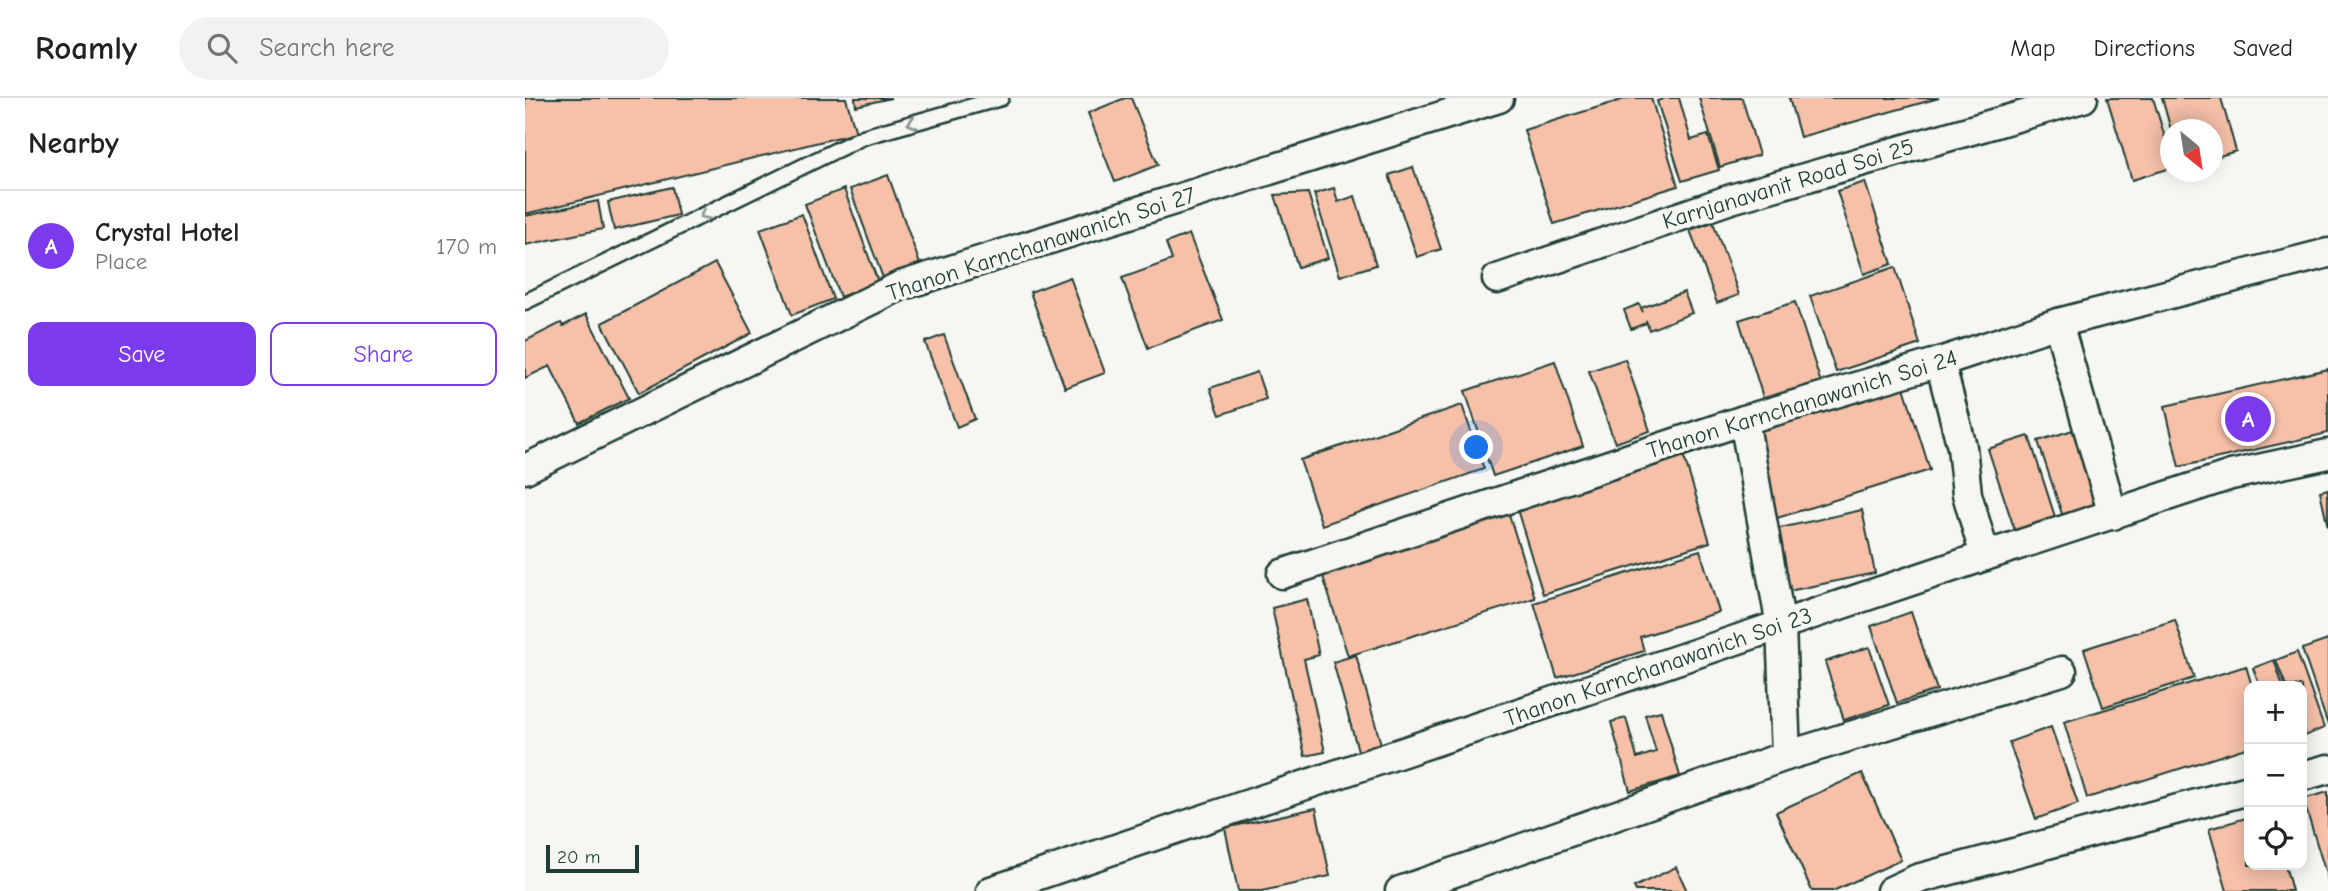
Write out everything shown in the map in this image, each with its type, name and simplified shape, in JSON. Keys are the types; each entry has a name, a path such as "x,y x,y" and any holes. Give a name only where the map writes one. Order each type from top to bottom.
{"street":[{"name":"Thanon Karnchanawanich Soi 27","path":"525,469 900,286 1499,98"},
{"name":"Karnjanavanit Road Soi 25","path":"1497,279 1731,199 2083,98"},
{"name":"Thanon Karnchanawanich Soi 24","path":"1282,574 1744,420 1940,362 2058,323 2328,253"},
{"path":"2058,323 2113,515"},
{"path":"1940,362 1962,447 1967,494 1985,556"},
{"path":"1744,420 1781,626 1786,757"},
{"name":"Thanon Karnchanawanich Soi 23","path":"991,891 2231,475 2328,454"},
{"path":"1399,891 1786,757 2062,671"},
{"path":"2307,775 2328,769"},
{"path":"1891,891 1917,879 2244,791"}],"lane":[{"path":"525,302 863,137 1001,98"}],"building":[{"path":"525,98 846,98 856,133 525,214"},
{"path":"855,98 891,98 856,106"},
{"path":"1131,98 1158,165 1115,182 1088,113"},
{"path":"1628,98 1651,98 1678,186 1554,224 1524,130"},
{"path":"1679,98 1691,140 1708,135 1719,170 1682,181 1657,101"},
{"path":"1699,98 1742,98 1759,155 1720,167"},
{"path":"1789,98 1939,98 1800,137"},
{"path":"2107,98 2153,98 2160,121 2160,171 2132,180"},
{"path":"2162,98 2221,98 2236,151 2223,155 2223,119 2168,119"},
{"path":"1413,167 1441,249 1417,257 1389,175"},
{"path":"888,175 920,264 883,278 850,189"},
{"path":"1865,182 1892,264 1864,274 1837,191"},
{"path":"672,187 678,215 614,230 608,202"},
{"path":"1334,188 1338,202 1355,196 1376,265 1340,276 1314,194"},
{"path":"844,189 878,282 840,297 805,204"},
{"path":"1308,193 1328,258 1298,267 1275,195"},
{"path":"598,201 603,229 525,245 525,216"},
{"path":"802,214 833,299 792,315 760,229"},
{"path":"1713,222 1739,295 1717,303 1690,230"},
{"path":"1189,234 1223,320 1148,348 1122,278 1172,260 1166,243"},
{"path":"715,263 752,333 639,393 602,323"},
{"path":"1895,267 1920,344 1836,372 1810,296"},
{"path":"1070,277 1105,373 1065,388 1030,292"},
{"path":"1684,292 1692,313 1649,330 1646,320 1646,323 1631,329 1624,310 1639,304 1641,308"},
{"path":"1795,302 1822,386 1765,404 1739,320"},
{"path":"586,314 629,398 579,423 550,366 525,378 525,341"},
{"path":"944,335 975,419 957,427 925,342"},
{"path":"1625,359 1650,431 1615,443 1589,371"},
{"path":"1555,361 1583,446 1493,476 1465,391"},
{"path":"2328,369 2328,433 2179,467 2165,406"},
{"path":"1257,372 1266,399 1220,415 1210,388"},
{"path":"1903,384 1930,470 1774,519 1747,433"},
{"path":"1462,405 1484,469 1322,525 1300,460"},
{"path":"2076,429 2101,504 2063,517 2038,441"},
{"path":"2029,436 2057,523 2017,537 1988,449"},
{"path":"1683,454 1710,542 1543,594 1516,506"},
{"path":"2328,489 2328,527 2320,491"},
{"path":"1862,510 1875,573 1784,592 1771,530"},
{"path":"1508,511 1535,598 1348,656 1321,570"},
{"path":"1700,550 1719,612 1640,637 1644,651 1557,678 1534,603"},
{"path":"1307,599 1319,655 1304,659 1325,752 1305,756 1272,608"},
{"path":"1911,612 1937,690 1897,703 1871,626"},
{"path":"2175,620 2194,678 2103,707 2084,649"},
{"path":"2328,640 2328,725 2302,649"},
{"path":"1869,647 1889,705 1844,720 1825,662"},
{"path":"2297,652 2324,728 2307,735 2307,681 2284,681 2276,660"},
{"path":"1356,655 1382,748 1359,754 1333,662"},
{"path":"2274,660 2281,681 2258,681 2253,668"},
{"path":"2246,666 2250,681 2244,681 2244,749 2087,798 2064,722"},
{"path":"1661,711 1680,776 1630,791 1611,722 1626,718 1637,758 1656,752 1645,715"},
{"path":"2051,727 2078,804 2036,819 2009,742"},
{"path":"1862,773 1901,860 1833,891 1812,891 1776,812"},
{"path":"2328,792 2328,880 2307,812 2307,798"},
{"path":"1316,808 1330,876 1262,891 1238,891 1225,828"},
{"path":"2244,818 2244,870 2286,870 2292,891 2227,891 2209,829"},
{"path":"1676,867 1687,891 1636,891 1634,887"}],"place":[{"name":"Crystal Hotel","path":"2248,419"}]}
